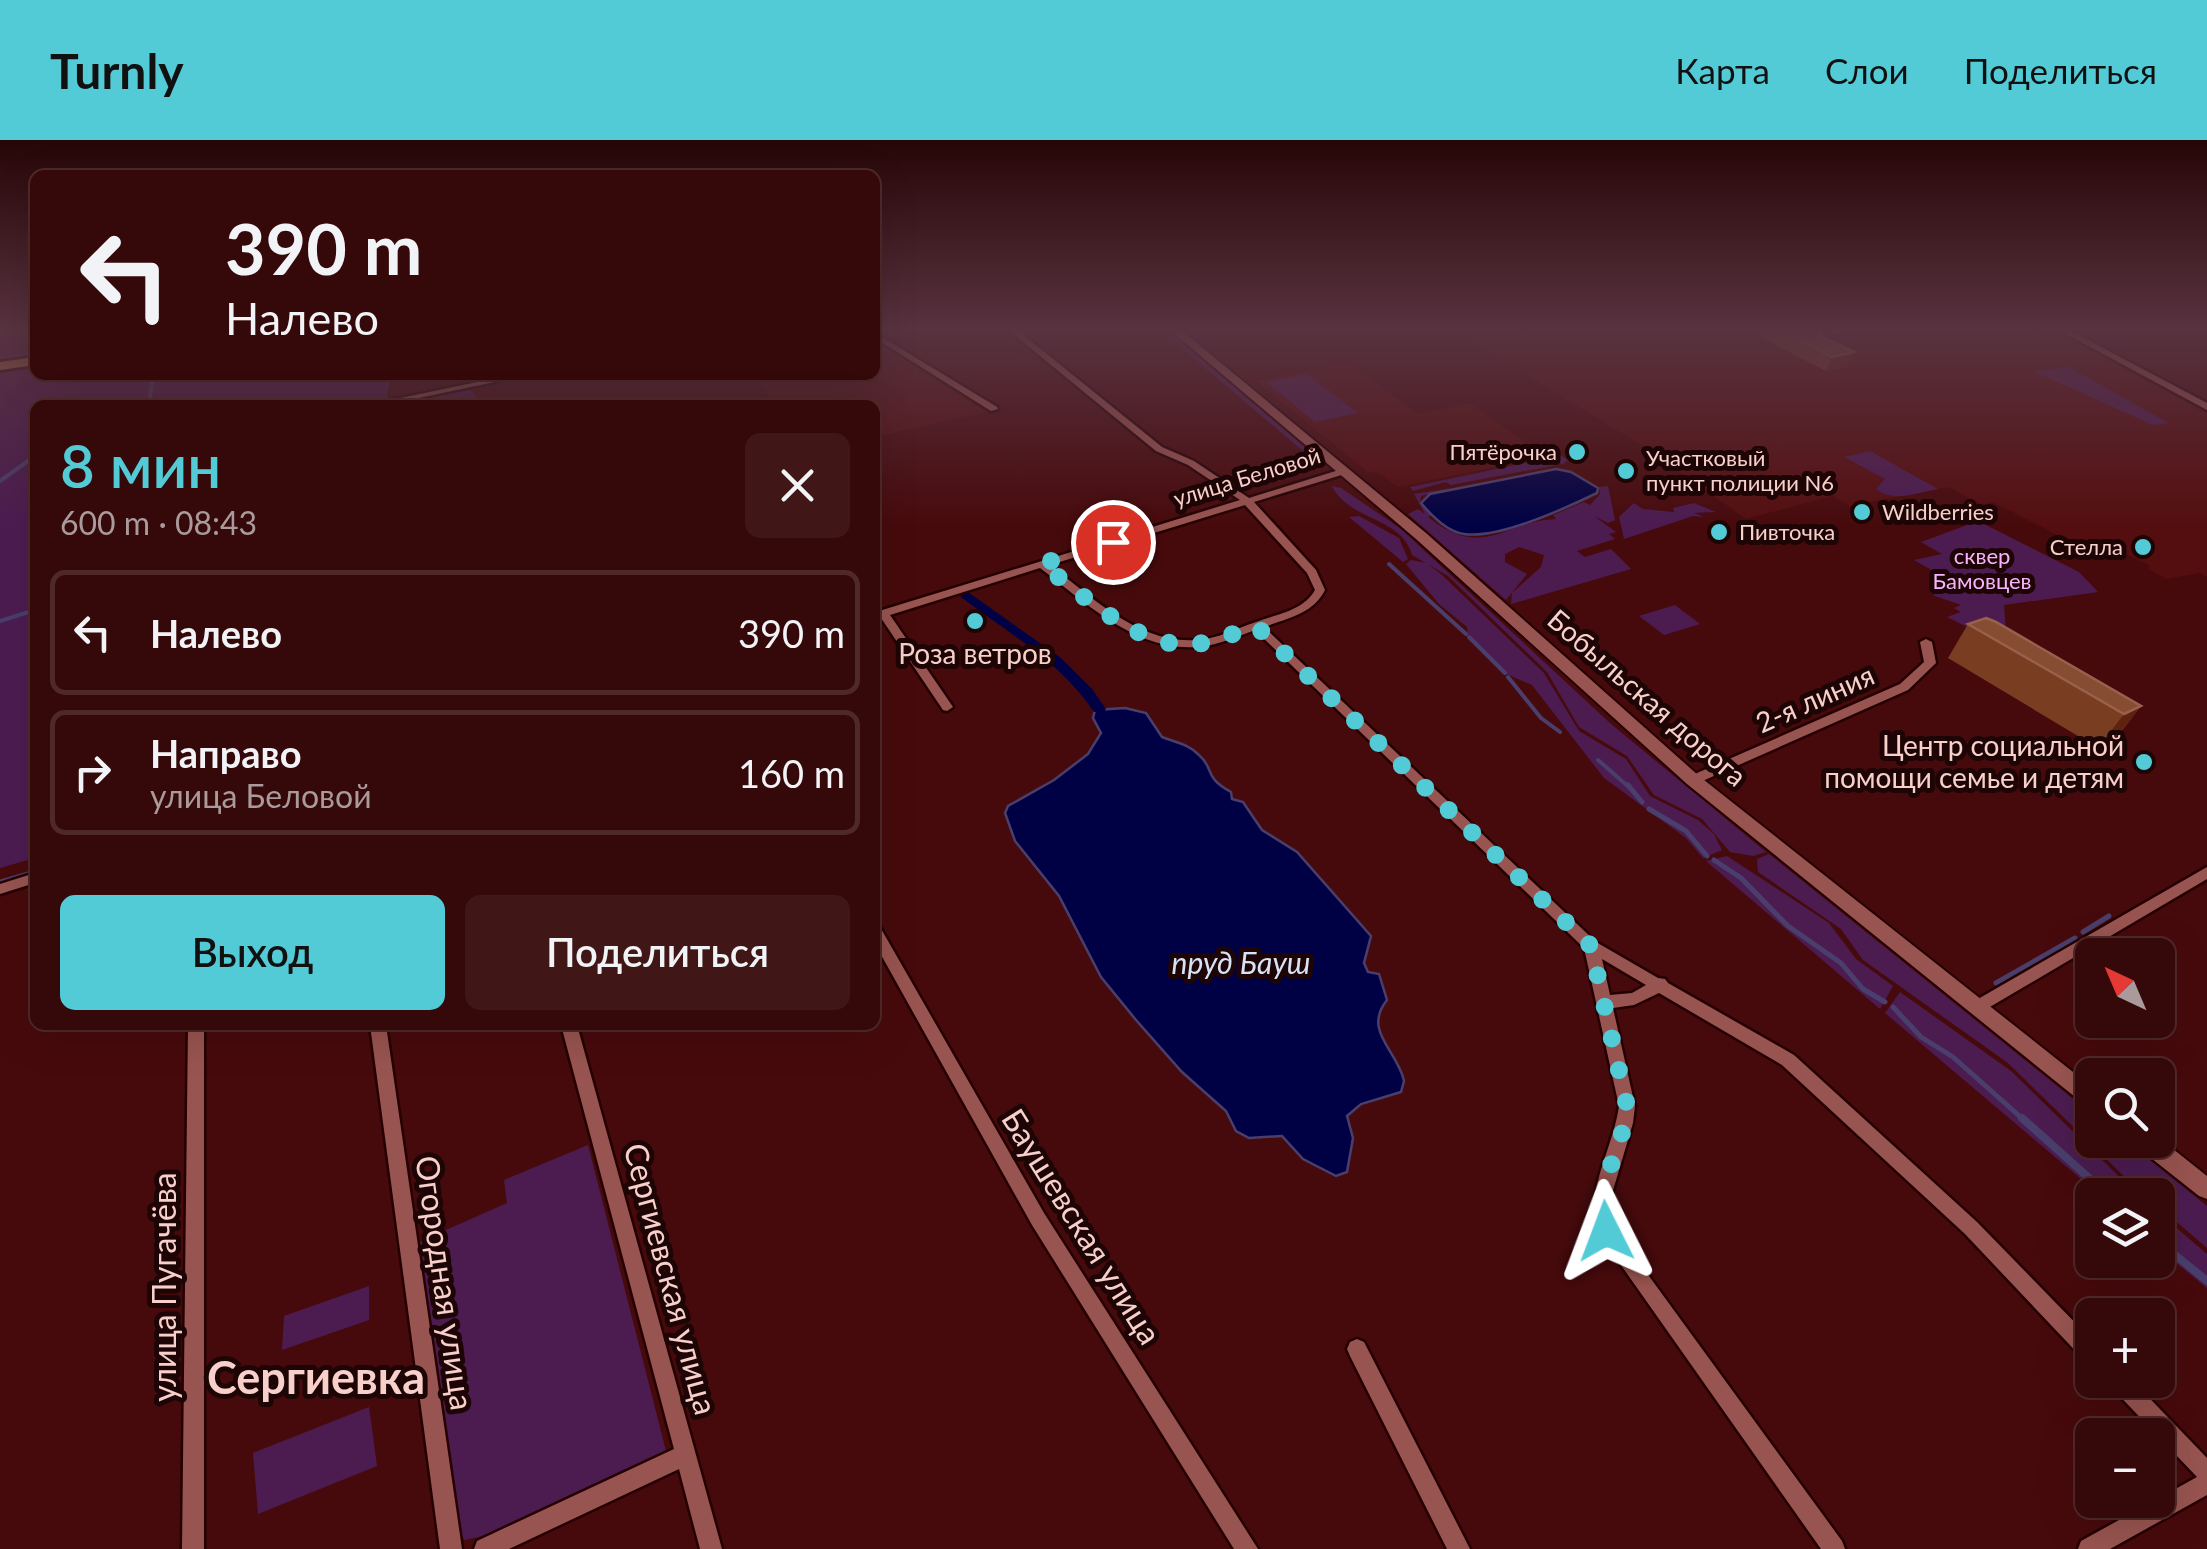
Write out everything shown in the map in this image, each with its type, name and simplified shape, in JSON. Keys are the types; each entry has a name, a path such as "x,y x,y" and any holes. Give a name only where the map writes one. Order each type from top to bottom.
{"street":[{"path":"395,400 422,395"},
{"path":"970,395 994,410"},
{"path":"1041,564 1136,631 1164,643 1207,642 1309,606 1319,596 1320,583 1246,500 1191,463 1159,450 1091,395"},
{"name":"Бобыльская дорога","path":"1253,395 1345,471 1693,780 2075,1085"},
{"name":"улица Беловой","path":"880,615 1345,471"},
{"path":"880,616 947,707"},
{"path":"1256,626 1591,946 1788,1060 1971,1228 2075,1336"},
{"name":"2-я линия","path":"1693,780 1904,687 1930,664 1926,642"},
{"path":"1977,1007 2207,872"},
{"path":"0,888 30,879"},
{"name":"Баушевская улица","path":"880,940 1038,1219 1247,1549"},
{"path":"1591,946 1627,1106 1626,1124 1600,1192 1606,1231 1834,1549"},
{"path":"1603,1001 1622,1003 1648,994 1660,983"},
{"name":"улица Пугачёва","path":"194,1549 196,1030"},
{"name":"Огородная улица","path":"379,1030 451,1549"},
{"name":"Сергиевская улица","path":"570,1030 711,1549"},
{"path":"2168,1158 2207,1189"},
{"path":"1358,1350 1459,1549"},
{"path":"2135,1398 2207,1473"},
{"path":"486,1549 687,1454"},
{"path":"2088,1549 2207,1483"}],"shaded area":[{"path":"768,395 959,395 986,412 880,436 880,400 771,400"},
{"path":"1273,395 1392,395 1419,414 1470,403 1545,457 1398,487 1376,471 1369,473"},
{"path":"1559,395 2178,395 2207,410 2207,577 2200,573 2166,579 2147,568 2151,566 2113,548 2073,543 1993,502 1982,505 1948,487 1849,506 1833,496 1746,519 1649,450"}],"green space":[{"path":"0,395 387,395 389,400 30,400 30,859 0,868"},
{"path":"441,395 474,395 478,400 415,400"},
{"path":"1237,395 1246,395 1324,460 1316,462"},
{"path":"1282,395 1334,395 1358,413 1315,422"},
{"path":"2086,395 2118,395 2168,423 2153,425"},
{"path":"1554,451 1568,460 1562,465 1557,459 1552,461 1557,465 1451,485 1446,482 1413,491 1410,487 1544,459 1543,453"},
{"path":"1870,451 1938,489 1905,496 1883,493 1876,489 1885,479 1844,457"},
{"path":"1332,486 1341,488 1400,528 1611,724 1766,852 1753,856 1730,852 1702,819 1654,795 1627,756 1579,727 1547,672 1448,576 1412,555 1398,533 1350,506"},
{"path":"1608,486 1615,520 1608,523 1594,516 1616,532 1609,534 1615,539 1577,551 1585,557 1611,549 1631,569 1511,604 1512,593 1541,567 1544,555 1519,547 1505,554 1505,562 1527,574 1506,600 1408,514 1418,509 1425,514 1414,494 1452,488 1421,496 1420,503 1432,515 1428,517 1464,536 1494,535 1556,519 1553,515 1584,502 1590,505 1600,494 1599,487"},
{"path":"1634,503 1643,509 1674,512 1673,508 1694,503 1716,512 1694,513 1704,517 1693,516 1624,539 1619,517"},
{"path":"1359,516 1399,538 1408,559 1403,562 1349,517"},
{"name":"сквер Бамовцев","path":"1978,521 2079,572 2098,592 2004,605 2007,647 1947,617 1961,612 1954,608 1961,605 1935,596 1931,589 1942,576 1914,560 1942,554 1921,542"},
{"path":"1411,560 1426,563 1441,574 1544,673 1579,731 1626,759 1650,796 1698,820 1714,834 1722,850 1703,858 1686,838 1604,778 1532,685 1502,672 1468,637 1467,627 1439,604 1406,564"},
{"path":"1675,605 1700,624 1664,635 1639,616"},
{"path":"1769,854 2075,1100 2075,1128 2008,1063 1863,960 1841,929 1758,872 1757,859"},
{"path":"1727,856 1829,923 1856,959 1893,986 1880,1009 1706,861"},
{"path":"1900,992 2011,1071 2075,1133 2075,1158 2100,1158 2121,1178 2080,1178 1885,1013"},
{"path":"588,1145 666,1451 498,1533 464,1540 454,1515 419,1242 507,1203 504,1180"},
{"path":"2105,1158 2147,1158 2172,1178 2126,1178"},
{"path":"2175,1180 2207,1206 2207,1248 2175,1221"},
{"path":"2175,1227 2207,1254 2207,1288 2175,1262"},
{"path":"369,1286 369,1320 282,1350 284,1316"},
{"path":"369,1407 377,1466 258,1514 253,1453"}],"water":[{"path":"1556,469 1571,472 1598,488 1597,493 1532,521 1478,534 1452,530 1421,503 1430,494"},
{"name":"пруд Бауш","path":"1125,708 1146,713 1162,737 1199,755 1216,782 1231,792 1232,799 1243,802 1262,830 1297,852 1371,936 1364,963 1368,972 1379,974 1387,1000 1380,1011 1380,1031 1404,1081 1401,1092 1361,1104 1347,1116 1353,1138 1347,1172 1336,1176 1303,1159 1282,1136 1249,1138 1236,1131 1226,1111 1182,1072 1101,977 1059,896 1015,841 1005,813 1008,806 1054,780 1088,754 1101,733 1093,718 1095,710"}],"building":[{"path":"1986,618 2141,706 2124,714 1968,624"}],"waterway":[{"path":"150,395 150,400"},
{"path":"0,481 30,460"},
{"path":"1389,564 1466,634"},
{"path":"965,594 1056,661 1099,709"},
{"path":"0,621 30,612"},
{"path":"1469,637 1505,673"},
{"path":"1508,677 1541,718 1560,732"},
{"path":"1598,760 1630,788"},
{"path":"1628,785 1642,802"},
{"path":"1649,809 1686,831 1707,856"},
{"path":"1714,860 1741,878 1788,926 1841,963 1863,989 1885,1002"},
{"path":"0,882 30,873"},
{"path":"2083,932 2109,916"},
{"path":"1996,983 2075,938"},
{"path":"1893,1007 1921,1037 1953,1057 2025,1121"},
{"path":"2022,1118 2089,1178"},
{"path":"2175,1255 2207,1281"}],"place":[{"name":"Пятёрочка","path":"1577,452"},
{"name":"Участковый пункт полиции N6","path":"1626,471"},
{"name":"Wildberries","path":"1862,512"},
{"name":"Пивточка","path":"1719,532"},
{"name":"Стелла","path":"2143,547"},
{"name":"Роза ветров","path":"975,621"},
{"name":"Центр социальной помощи семье и детям","path":"2144,762"}],"district":[{"name":"Сергиевка","path":"316,1378"}],"route":[{"path":"1113,542 1041,564 1136,631 1164,643 1207,642 1256,626 1591,946 1626,1087 1627,1106 1626,1124 1600,1192 1606,1231"}]}
